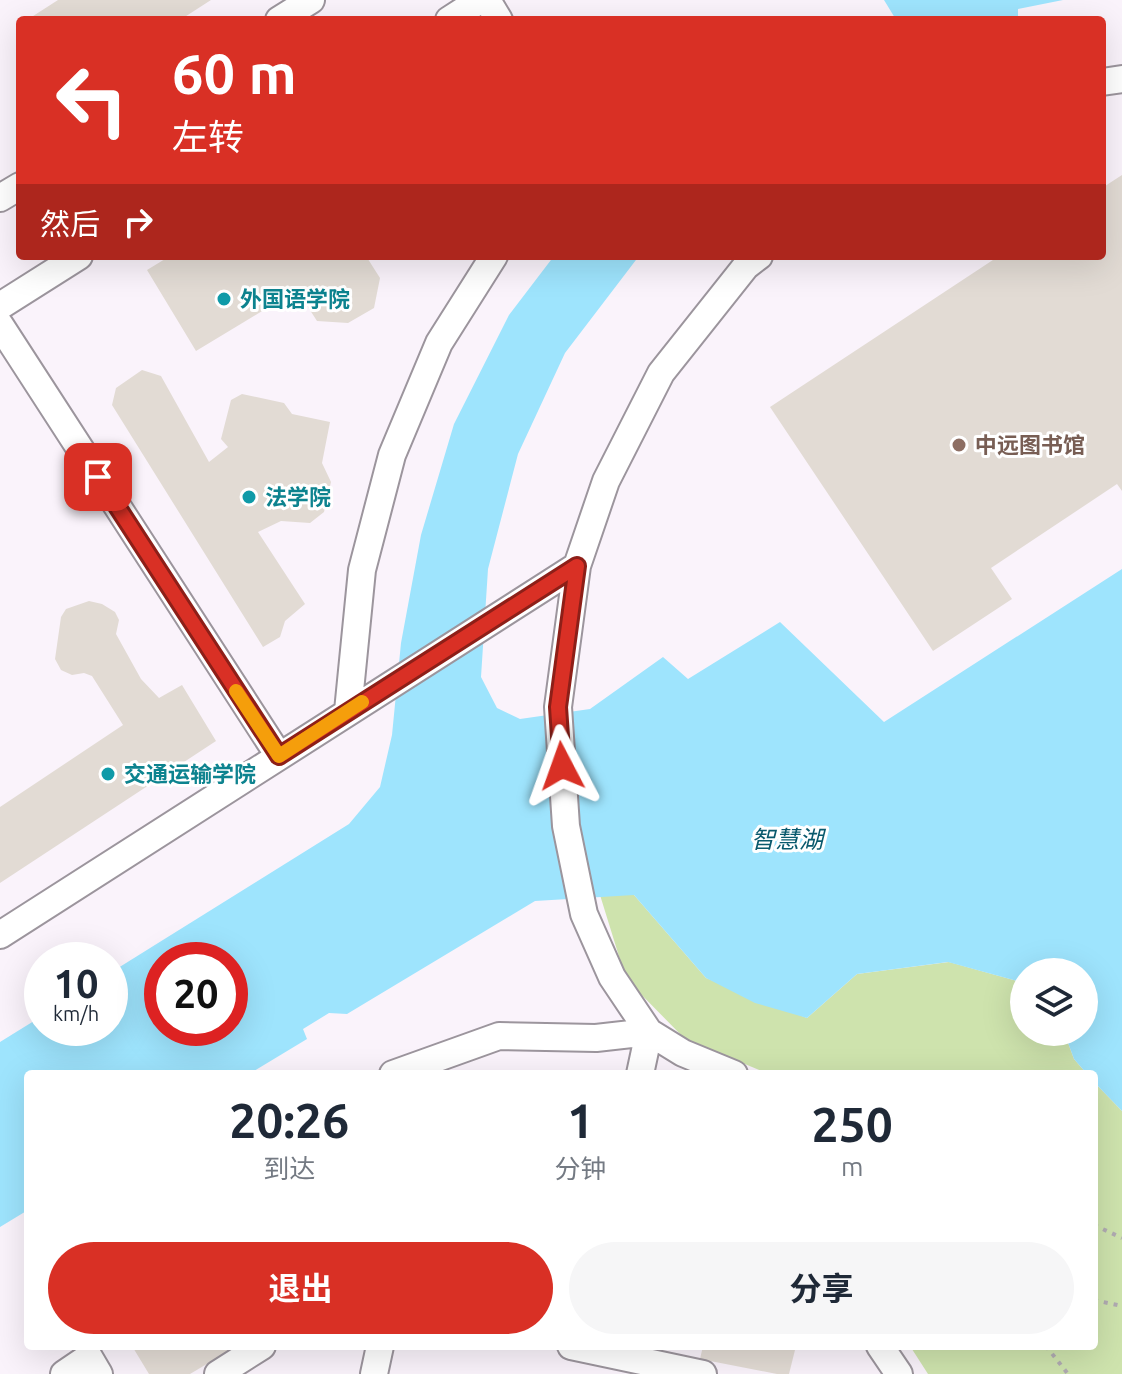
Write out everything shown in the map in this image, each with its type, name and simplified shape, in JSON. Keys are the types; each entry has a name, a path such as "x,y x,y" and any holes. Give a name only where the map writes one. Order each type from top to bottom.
{"lane":[{"path":"285,16 311,0"},
{"path":"455,16 480,0"},
{"path":"0,306 73,260"},
{"path":"348,711 362,570 392,455 439,343 491,260"},
{"path":"724,1070 683,1053 649,1032 612,977 584,914 566,826 558,707 577,566 606,481 661,373 754,260"},
{"path":"0,325 279,756"},
{"path":"0,935 577,566"},
{"path":"404,1070 499,1036 596,1038 649,1032"},
{"path":"641,1070 649,1032"},
{"path":"218,1374 256,1350"},
{"path":"374,1374 379,1350"},
{"path":"590,1350 703,1374"},
{"path":"883,1350 899,1374"},
{"path":"64,1374 90,1359"}],"path":[{"path":"1098,1227 1122,1238"},
{"path":"1098,1301 1122,1306"},
{"path":"1049,1350 1068,1374"}],"green space":[{"path":"600,895 634,895 706,978 807,1018 857,974 949,962 1010,979 1010,1046 1069,1046 1074,1059 1084,1070 759,1070 685,1039 626,979"},
{"path":"1098,1086 1122,1111 1122,1374 928,1374 913,1350 1098,1350"}],"water":[{"path":"884,0 1063,0 1018,9 1018,16 894,16"},
{"name":"智慧湖","path":"551,260 636,260 565,353 518,454 488,569 481,677 497,708 520,719 590,709 663,657 688,679 780,622 884,722 1122,569 1122,1111 1098,1086 1098,1070 1084,1070 1074,1059 1069,1046 1098,1046 1098,958 1010,958 1010,979 948,962 857,974 807,1018 755,1003 706,978 634,895 535,901 347,1014 329,1013 303,1029 307,1039 256,1070 24,1070 24,1212 0,1227 0,1042 24,1027 24,1046 128,1046 128,962 144,952 144,1046 248,1046 248,942 160,942 349,824 380,787 392,735 401,643 421,535 454,424 509,315"}],"building":[{"path":"58,0 211,0 186,16 33,16"},
{"name":"中远图书馆","path":"1122,175 1122,491 1117,484 991,568 1012,599 933,651 770,407 993,260 1106,260 1106,185"},
{"name":"外国语学院","path":"163,260 369,260 380,278 374,308 348,323 317,321 297,290 196,351 147,270"},
{"name":"法学院","path":"142,370 161,376 209,462 228,447 221,439 231,400 242,394 284,403 292,414 330,422 322,463 331,482 324,512 310,523 281,521 258,532 305,604 285,621 280,637 263,647 112,405 116,388"},
{"name":"交通运输学院","path":"89,601 115,612 119,620 116,634 141,679 159,698 182,685 216,741 0,883 0,807 123,725 92,676 84,673 72,675 61,670 55,659 61,617 66,609"},
{"path":"134,1350 230,1350 190,1374 149,1374"},
{"path":"702,1350 795,1350 789,1374 700,1359"}],"slow traffic":[{"path":"236,691 279,756 362,702"}],"place":[{"name":"外国语学院","path":"224,299"},
{"name":"中远图书馆","path":"959,445"},
{"name":"法学院","path":"249,497"},
{"name":"交通运输学院","path":"108,774"}],"route":[{"path":"98,477 279,756 577,566 558,707 562,766"}]}
